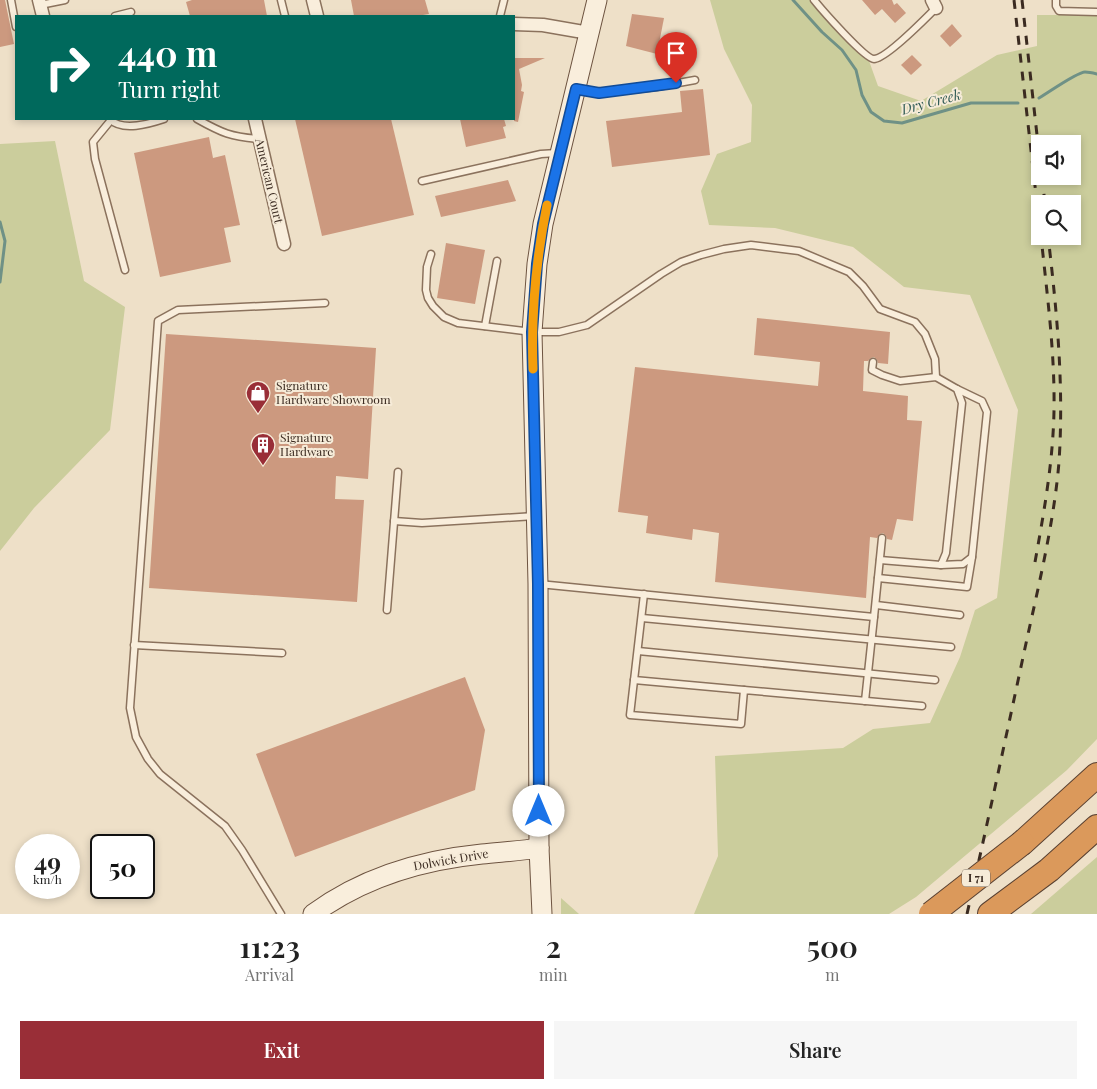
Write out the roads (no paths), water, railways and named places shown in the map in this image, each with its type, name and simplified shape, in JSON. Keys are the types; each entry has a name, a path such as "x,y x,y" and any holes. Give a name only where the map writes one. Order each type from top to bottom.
{"highway":[{"name":"I 71","path":"930,914 1022,842 1097,774"},
{"path":"990,914 1021,891 1097,827"}],"main road":[{"path":"542,914 539,848 538,584 532,332 539,248 547,204 597,0"},
{"name":"Dolwick Drive","path":"313,914 346,894 401,870 435,861 539,848"}],"street":[{"path":"313,0 317,15"},
{"path":"515,24 543,25 589,34"},
{"name":"American Court","path":"255,120 284,244"}],"lane":[{"path":"11,0 15,22"},
{"path":"40,7 65,0"},
{"path":"281,0 284,15"},
{"path":"500,15 504,0"},
{"path":"814,0 859,50 868,58 874,60 888,54 934,4"},
{"path":"1056,0 1056,6 1059,11 1097,12"},
{"path":"119,15 131,12"},
{"path":"576,89 599,93 656,87 695,80"},
{"path":"125,270 95,159 93,142 111,120 124,126 160,120"},
{"path":"199,120 224,134 238,138 260,139"},
{"path":"422,181 541,154 560,153"},
{"path":"431,254 427,267 426,290 433,306 444,317 458,323 532,332 559,332 586,325 661,274 681,262 701,255 751,245 799,251 849,272 880,309 915,322 925,334 935,359 936,377"},
{"path":"485,326 497,261"},
{"path":"281,914 225,826 160,774 148,759 136,737 130,708 134,645 158,321 178,310 325,303"},
{"path":"873,362 872,370 900,381 936,377 982,401 987,412 968,587 878,578"},
{"path":"941,565 946,553 962,403 957,388"},
{"path":"387,610 398,472"},
{"path":"394,521 422,523 536,516"},
{"path":"865,701 882,538"},
{"path":"880,560 941,565 963,564 972,557"},
{"path":"538,584 874,617"},
{"path":"644,594 630,715 741,724 744,690"},
{"path":"876,605 960,615"},
{"path":"642,618 951,647"},
{"path":"134,645 282,653"},
{"path":"638,651 935,680"},
{"path":"634,680 922,706"}],"waterway":[{"name":"Dry Creek","path":"793,0 822,32 842,50 856,70 862,95 871,112 884,121 902,123 971,103 1018,103"},
{"name":"Dry Creek","path":"1039,98 1081,73 1097,74"},
{"name":"Dry Creek","path":"0,222 5,241 0,282"}],"railway":[{"path":"1014,0 1036,195"},
{"path":"1022,0 1037,135"},
{"path":"1043,185 1044,195"},
{"path":"1035,562 1050,468 1054,411 1052,345 1042,245"},
{"path":"967,914 1040,579 1057,485 1061,405 1057,321 1049,245"}],"place":[{"name":"Signature Hardware Showroom","path":"258,414"},
{"name":"Signature Hardware","path":"263,466"}]}
